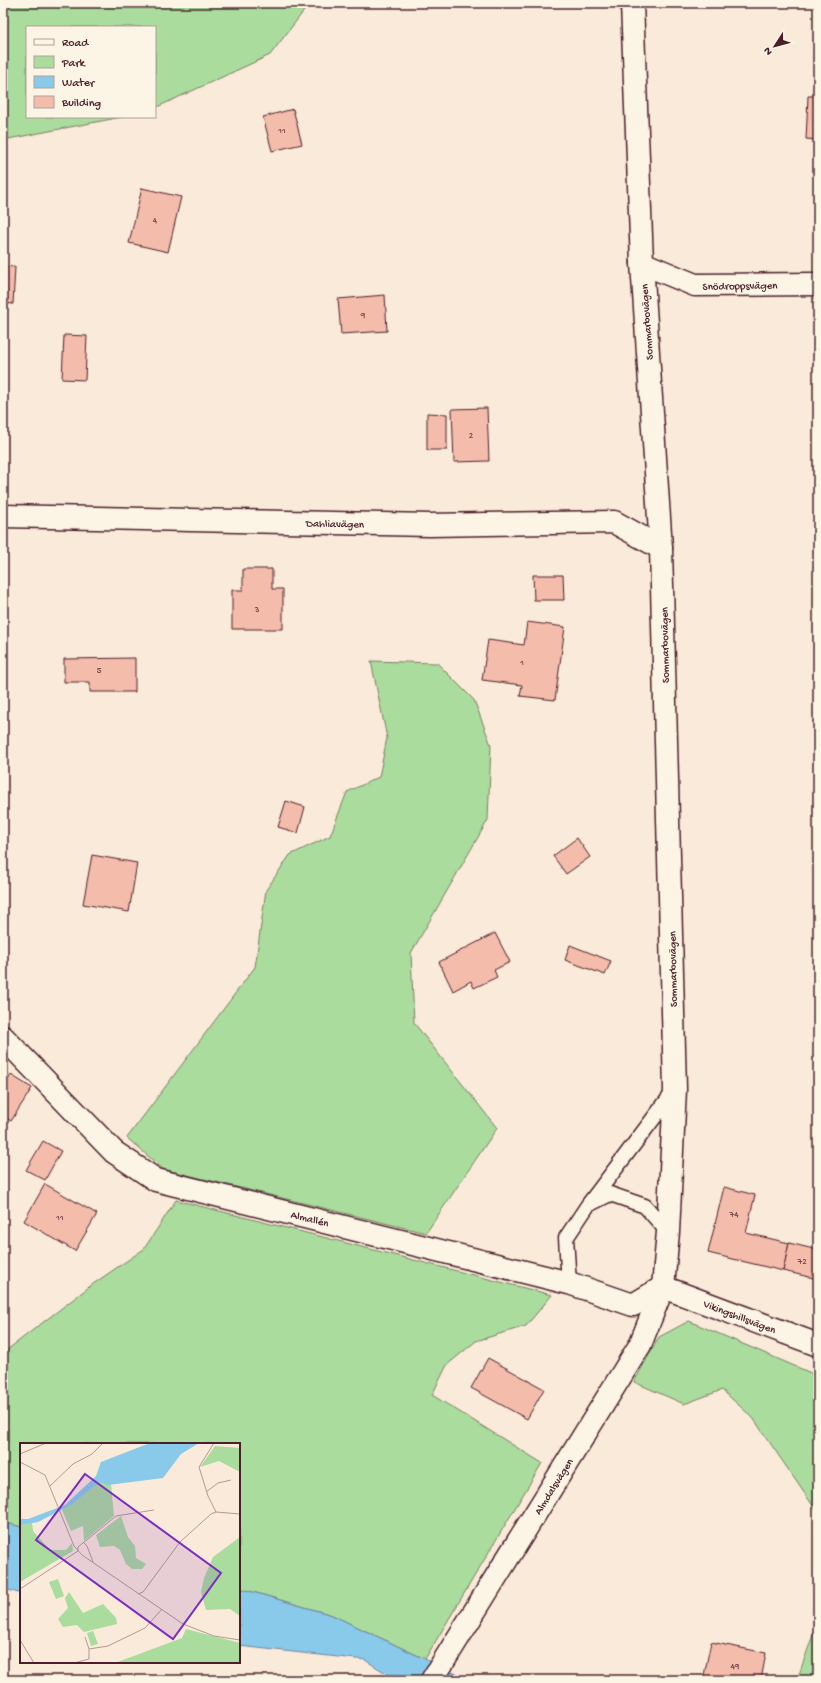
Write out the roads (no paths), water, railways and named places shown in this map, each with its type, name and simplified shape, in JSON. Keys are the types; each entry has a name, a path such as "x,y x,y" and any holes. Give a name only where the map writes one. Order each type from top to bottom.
{"street":[{"name":"Sommarbovägen","path":"632,3 642,263 661,548 675,1089 668,1232 663,1287"},
{"name":"Snödroppsvägen","path":"642,263 695,285 818,284"},
{"name":"Dahliavägen","path":"3,516 430,525 614,522 661,548"},
{"name":"Almallén","path":"3,1037 114,1152 156,1180 569,1283 633,1305 663,1287"},
{"name":"Vikingshillsvägen","path":"663,1287 818,1345"},
{"name":"Almdalsvägen","path":"432,1680 640,1345 663,1287"}],"lane":[{"path":"569,1283 566,1238 588,1205 675,1089"},
{"path":"588,1205 610,1194 626,1199 645,1206 668,1232"}],"water":[{"path":"3,1522 20,1527 20,1594 3,1588"},
{"path":"240,1588 332,1615 469,1680 397,1680 365,1660 240,1646"}]}
